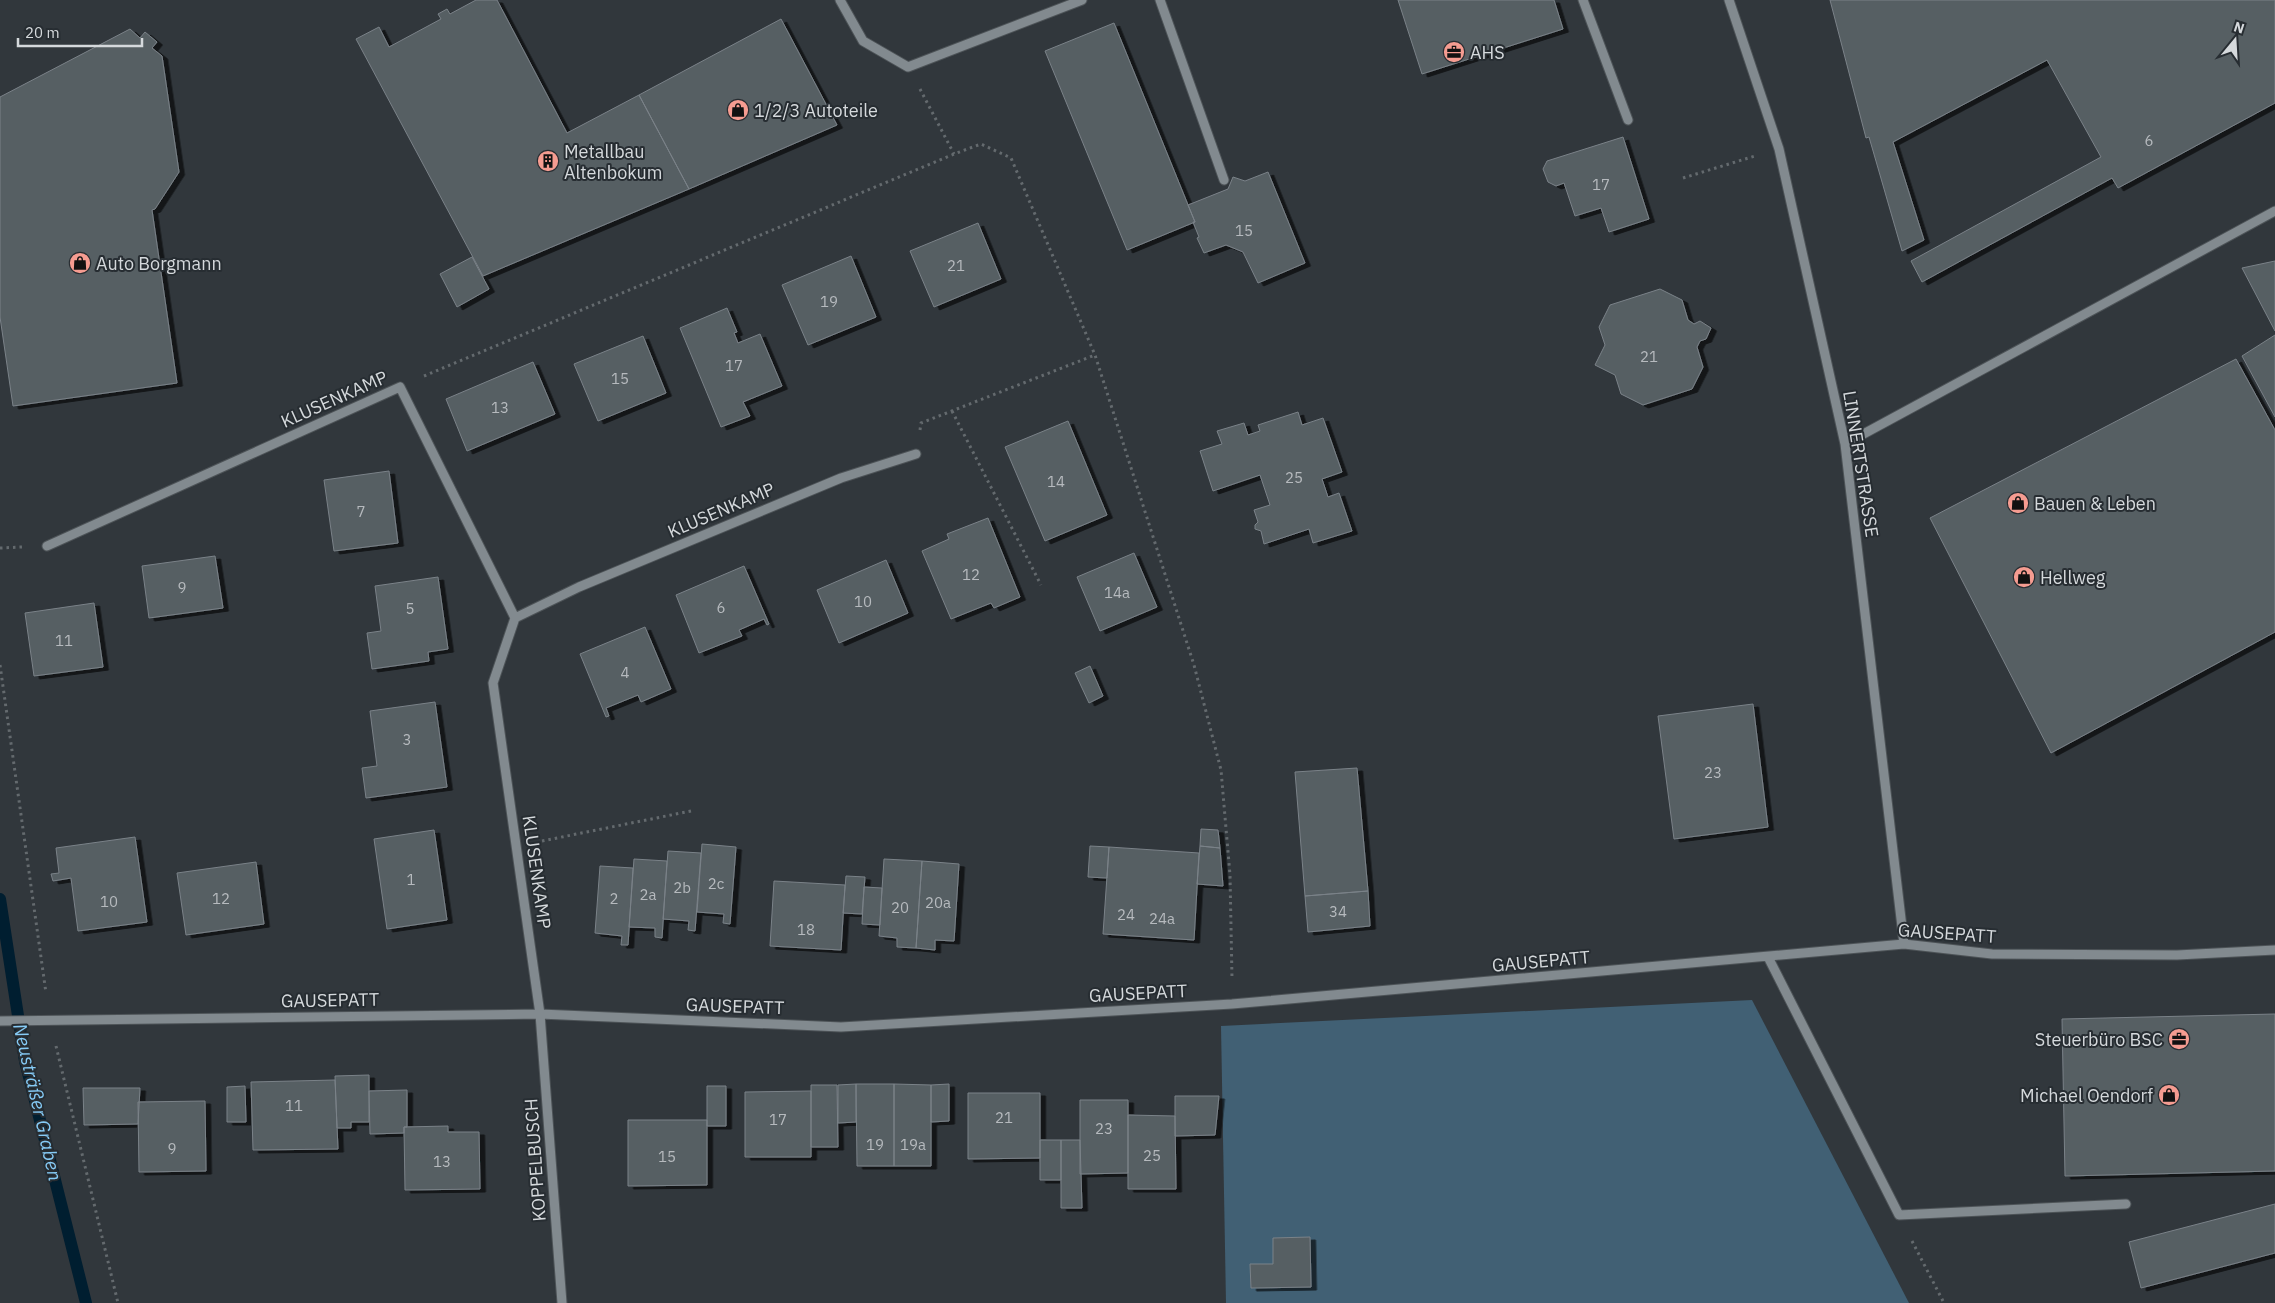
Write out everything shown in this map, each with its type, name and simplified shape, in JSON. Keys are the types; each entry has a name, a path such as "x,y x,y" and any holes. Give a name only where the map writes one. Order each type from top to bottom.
{"street":[{"path":"840,0 863,40 908,67 1082,0"},
{"path":"1160,0 1224,180"},
{"path":"1582,0 1628,120"},
{"name":"LINNERTSTRASSE","path":"1729,0 1779,149 1845,444 1904,944"},
{"path":"1845,444 2275,211"},
{"name":"KLUSENKAMP","path":"47,546 400,387 515,618 493,683 540,1014"},
{"name":"KLUSENKAMP","path":"515,618 579,587 841,478 916,454"},
{"name":"GAUSEPATT","path":"0,1021 540,1014 841,1027 1232,1004 1904,944 1992,954 2177,956 2275,950"},
{"path":"1768,957 1899,1215 2126,1204"},
{"name":"KOPPELBUSCH","path":"540,1014 562,1303"}],"path":[{"path":"908,67 954,154"},
{"path":"400,387 954,154 981,144 1011,158 1095,355 1194,665 1221,770 1230,875 1232,1004"},
{"path":"1683,178 1779,149"},
{"path":"916,454 921,422 1095,355"},
{"path":"952,411 1042,585"},
{"path":"0,665 46,1019 118,1303"},
{"path":"517,846 691,811"},
{"path":"1899,1215 1944,1303"}],"shaded area":[{"path":"1752,1000 1909,1303 1226,1303 1221,1026"}],"building":[{"name":"Metallbau Altenbokum","path":"476,0 497,0 567,133 639,95 689,189 483,276 356,39 379,27 389,47 441,19 438,14 447,9 450,14"},
{"name":"AHS","path":"1398,0 1554,0 1563,29 1422,74"},
{"path":"1830,0 2275,0 2275,103 2118,188 2112,178 1922,282 1911,261 2101,157 2047,60 1893,142 1924,240 1902,251 1869,137 1866,138"},
{"name":"1/2/3 Autoteile","path":"781,19 837,125 689,189 639,95"},
{"path":"1114,23 1195,222 1127,250 1045,51"},
{"name":"Auto Borgmann","path":"130,29 140,38 145,32 157,42 152,48 162,56 179,172 155,209 152,210 177,383 13,406 0,317 0,97"},
{"path":"1623,137 1649,219 1609,232 1601,208 1575,216 1564,183 1556,186 1548,182 1543,169 1547,161"},
{"path":"1268,172 1305,263 1258,283 1243,252 1226,245 1204,253 1197,238 1199,237 1193,222 1195,222 1188,205 1228,189 1233,177 1245,181"},
{"path":"978,223 1001,279 934,307 910,251"},
{"path":"851,256 876,317 808,345 782,285"},
{"path":"472,257 489,289 457,307 440,274"},
{"path":"2275,261 2275,331 2242,268"},
{"path":"1660,289 1682,300 1688,320 1694,324 1700,321 1711,328 1706,339 1700,341 1697,347 1703,367 1692,389 1643,405 1621,394 1615,375 1595,365 1605,345 1599,327 1610,305"},
{"path":"727,308 737,332 734,333 738,343 760,334 782,386 743,402 750,416 721,427 680,328"},
{"path":"2275,335 2275,417 2242,356"},
{"path":"643,336 666,393 598,421 574,364"},
{"path":"2236,359 2275,430 2275,632 2051,753 1930,518"},
{"path":"533,362 555,414 467,451 446,399"},
{"path":"1298,412 1302,425 1323,418 1342,472 1322,479 1328,497 1339,493 1352,531 1313,543 1309,529 1264,544 1261,531 1255,529 1255,525 1258,522 1254,510 1270,505 1260,475 1213,491 1200,451 1222,444 1217,431 1244,423 1248,435 1260,431 1258,425"},
{"path":"1068,421 1107,515 1045,541 1005,447"},
{"path":"389,471 398,543 334,551 324,480"},
{"path":"988,518 1020,597 994,608 991,603 951,619 922,551 949,539 947,534"},
{"path":"1134,553 1157,607 1100,631 1077,577"},
{"path":"215,556 223,608 149,618 142,566"},
{"path":"886,560 908,613 839,643 817,590"},
{"path":"744,566 769,624 767,625 764,619 739,630 742,636 699,653 676,595"},
{"path":"438,577 448,649 428,652 429,661 372,669 367,633 381,631 375,586"},
{"path":"94,603 103,667 34,676 25,613"},
{"path":"645,627 671,689 641,702 638,695 606,708 609,716 606,717 580,654"},
{"path":"1090,666 1103,696 1089,703 1075,673"},
{"path":"435,702 447,787 366,798 362,768 377,766 370,711"},
{"path":"1753,704 1768,827 1674,839 1658,716"},
{"path":"1357,768 1368,891 1305,896 1295,772"},
{"path":"1201,829 1218,830 1220,848 1200,846"},
{"path":"434,830 447,920 387,929 374,839"},
{"path":"135,837 147,922 78,931 71,878 53,881 51,874 59,873 56,848"},
{"path":"702,844 736,847 730,924 723,923 724,914 697,912"},
{"path":"1090,846 1109,847 1107,878 1088,877"},
{"path":"1200,846 1220,848 1223,886 1197,884"},
{"path":"1109,847 1199,853 1194,940 1103,934"},
{"path":"668,851 701,853 695,931 688,930 689,921 663,919"},
{"path":"634,859 667,861 662,938 655,937 655,928 629,927"},
{"path":"884,859 922,861 916,948 897,947 897,938 879,936"},
{"path":"922,861 959,864 954,941 935,940 935,950 916,948"},
{"path":"256,862 264,924 186,935 177,873"},
{"path":"600,866 633,868 628,945 621,945 622,936 595,933"},
{"path":"846,876 865,877 862,914 843,913"},
{"path":"774,881 845,885 841,950 770,946"},
{"path":"864,887 882,888 880,925 862,924"},
{"path":"1368,891 1370,926 1308,932 1305,896"},
{"name":"Michael Oendorf","path":"2275,1014 2275,1171 2065,1176 2062,1019"},
{"path":"369,1075 369,1122 351,1122 351,1128 337,1128 335,1076"},
{"path":"335,1080 338,1149 253,1150 251,1082"},
{"path":"856,1084 856,1122 838,1123 838,1085"},
{"path":"856,1084 894,1084 894,1166 857,1166"},
{"path":"894,1084 931,1085 931,1166 894,1166"},
{"path":"949,1084 949,1121 931,1122 931,1085"},
{"path":"811,1085 837,1085 838,1147 811,1147"},
{"path":"245,1086 246,1122 227,1122 227,1087"},
{"path":"707,1086 726,1086 726,1126 707,1126"},
{"path":"83,1088 140,1088 138,1124 84,1125"},
{"path":"407,1090 407,1127 404,1127 404,1133 370,1134 369,1091"},
{"path":"811,1091 811,1157 745,1157 745,1092"},
{"path":"968,1093 1040,1093 1040,1158 968,1159"},
{"path":"1175,1096 1219,1096 1215,1135 1175,1136"},
{"path":"1080,1100 1128,1100 1128,1173 1080,1174"},
{"path":"205,1101 206,1171 139,1172 138,1102"},
{"path":"1128,1115 1175,1116 1176,1189 1128,1189"},
{"path":"628,1120 707,1120 707,1185 628,1186"},
{"path":"448,1126 448,1132 479,1132 480,1189 405,1190 404,1127"},
{"path":"1040,1140 1061,1140 1061,1180 1040,1180"},
{"path":"1061,1140 1080,1140 1082,1208 1061,1208"},
{"path":"2275,1204 2275,1253 2141,1288 2129,1242"},
{"path":"1310,1237 1311,1287 1251,1288 1250,1264 1273,1264 1273,1238"}],"waterway":[{"name":"Neusträßer Graben","path":"0,899 25,1061 86,1303"}],"place":[{"name":"AHS","path":"1454,52"},
{"name":"1/2/3 Autoteile","path":"738,110"},
{"name":"Metallbau Altenbokum","path":"548,161"},
{"name":"Auto Borgmann","path":"80,263"},
{"name":"Bauen & Leben","path":"2018,503"},
{"name":"Hellweg","path":"2024,577"},
{"name":"Steuerbüro BSC","path":"2179,1039"},
{"name":"Michael Oendorf","path":"2169,1095"}]}
